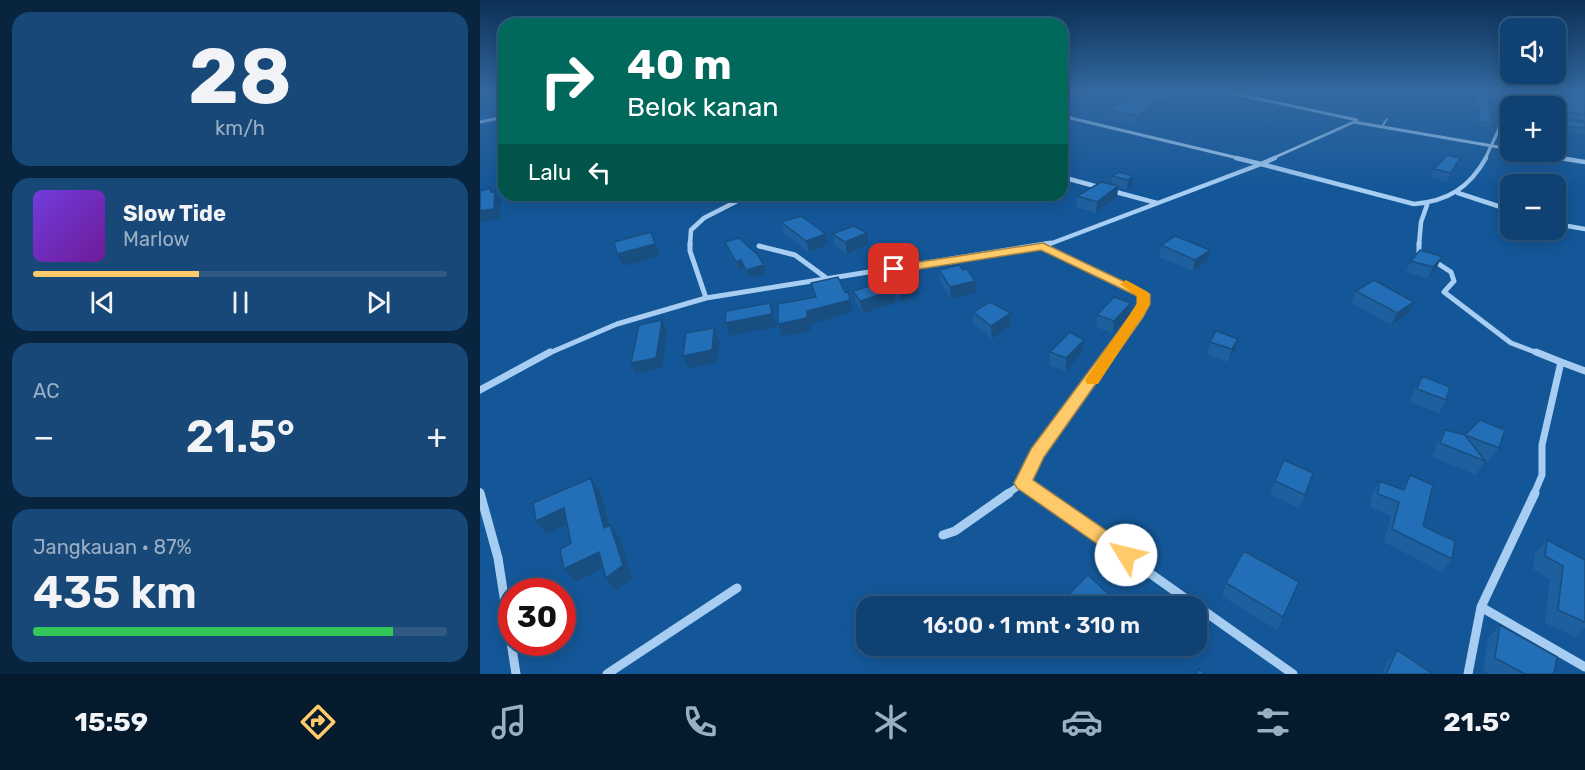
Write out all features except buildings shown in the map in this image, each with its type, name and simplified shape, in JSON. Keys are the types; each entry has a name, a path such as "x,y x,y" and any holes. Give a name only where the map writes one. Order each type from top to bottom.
{"street":[{"path":"1093,123 1426,205 1452,198 1482,169 1500,129"},
{"path":"480,390 525,364 597,329 658,309 706,298 1043,246 1261,164 1347,123"},
{"path":"1373,123 1500,147"},
{"path":"1566,159 1585,162"},
{"path":"1068,179 1157,203"},
{"path":"1458,193 1500,207"},
{"path":"706,298 690,251 692,230 704,218 737,201"},
{"path":"1426,205 1421,214 1419,253 1451,272 1454,281 1444,292 1512,343 1585,371"},
{"path":"1566,226 1585,229"},
{"path":"759,246 795,255 829,280"},
{"path":"944,535 955,531 1023,483 1037,453 1109,359 1144,304 1144,294 1136,288 1043,246"},
{"path":"1468,674 1482,607 1542,475 1542,445 1561,362"},
{"path":"1023,483 1183,596"},
{"path":"480,492 498,558 516,674"},
{"path":"607,674 736,588"},
{"path":"1482,607 1585,667"},
{"path":"1207,613 1293,674"}],"slow traffic":[{"path":"1092,380 1109,359 1144,304 1144,294 1126,284"}],"route":[{"path":"894,269 1043,246 1136,288 1144,294 1144,304 1136,317 1109,359 1037,453 1023,483 1126,555"}]}
